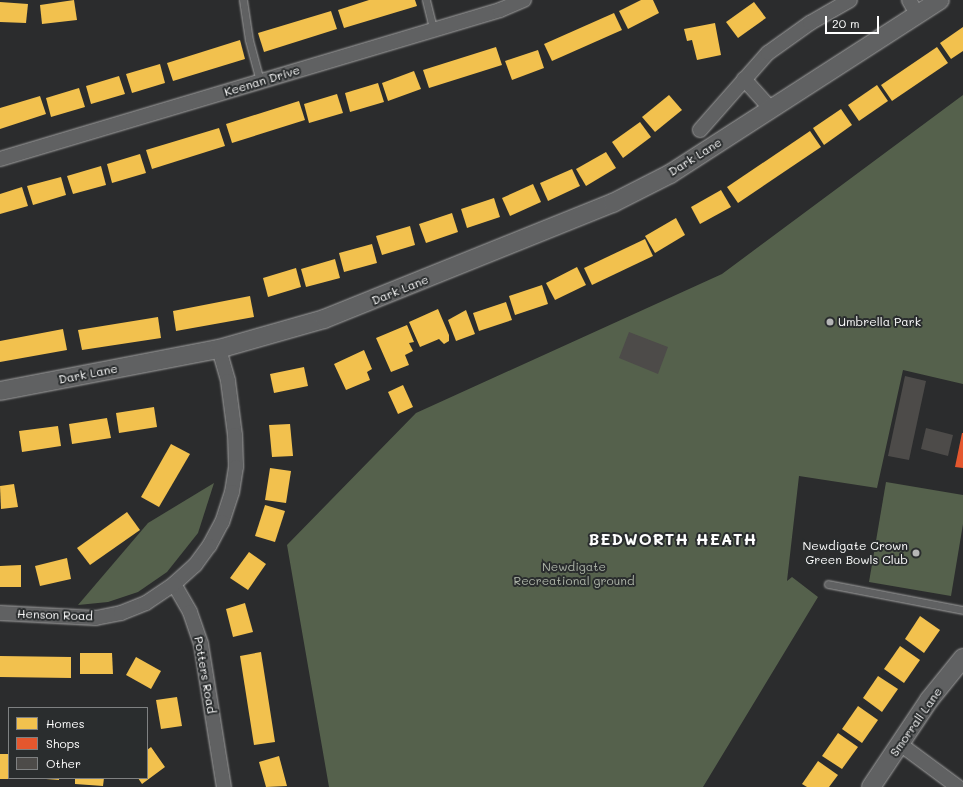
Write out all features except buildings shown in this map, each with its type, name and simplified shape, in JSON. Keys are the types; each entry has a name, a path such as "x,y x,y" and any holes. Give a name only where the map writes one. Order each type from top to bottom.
{"street":[{"name":"Keenan Drive","path":"0,159 260,82 524,0"},
{"name":"Dark Lane","path":"700,130 768,53 810,23 850,0"},
{"name":"Dark Lane","path":"0,391 219,349 354,309 613,203 670,174 771,109 913,7 940,0"},
{"path":"744,79 771,109"},
{"path":"174,584 195,565 210,546 222,522 232,492 236,467 235,435 228,381 219,349"},
{"name":"Henson Road","path":"0,613 96,618 121,613 146,602 174,584"},
{"name":"Potters Road","path":"174,584 190,612 201,644 224,787"},
{"name":"Smorrall Lane","path":"871,787 929,700 963,658"},
{"path":"900,744 958,787"}],"lane":[{"path":"243,0 260,82"},
{"path":"426,0 433,29"},
{"path":"828,584 963,610"}],"green space":[{"name":"Newdigate Recreational ground","path":"963,95 963,384 903,370 877,488 799,476 787,581 792,577 818,597 703,787 329,787 287,545 416,413 722,274"},
{"name":"Newdigate Crown Green Bowls Club","path":"886,482 963,495 963,524 951,596 869,582"},
{"path":"214,483 198,533 167,572 138,592 108,602 78,605 148,523"}],"place":[{"name":"Umbrella Park","path":"830,322"},
{"name":"Newdigate Crown Green Bowls Club","path":"916,553"}],"district":[{"name":"BEDWORTH HEATH","path":"673,539"}]}
